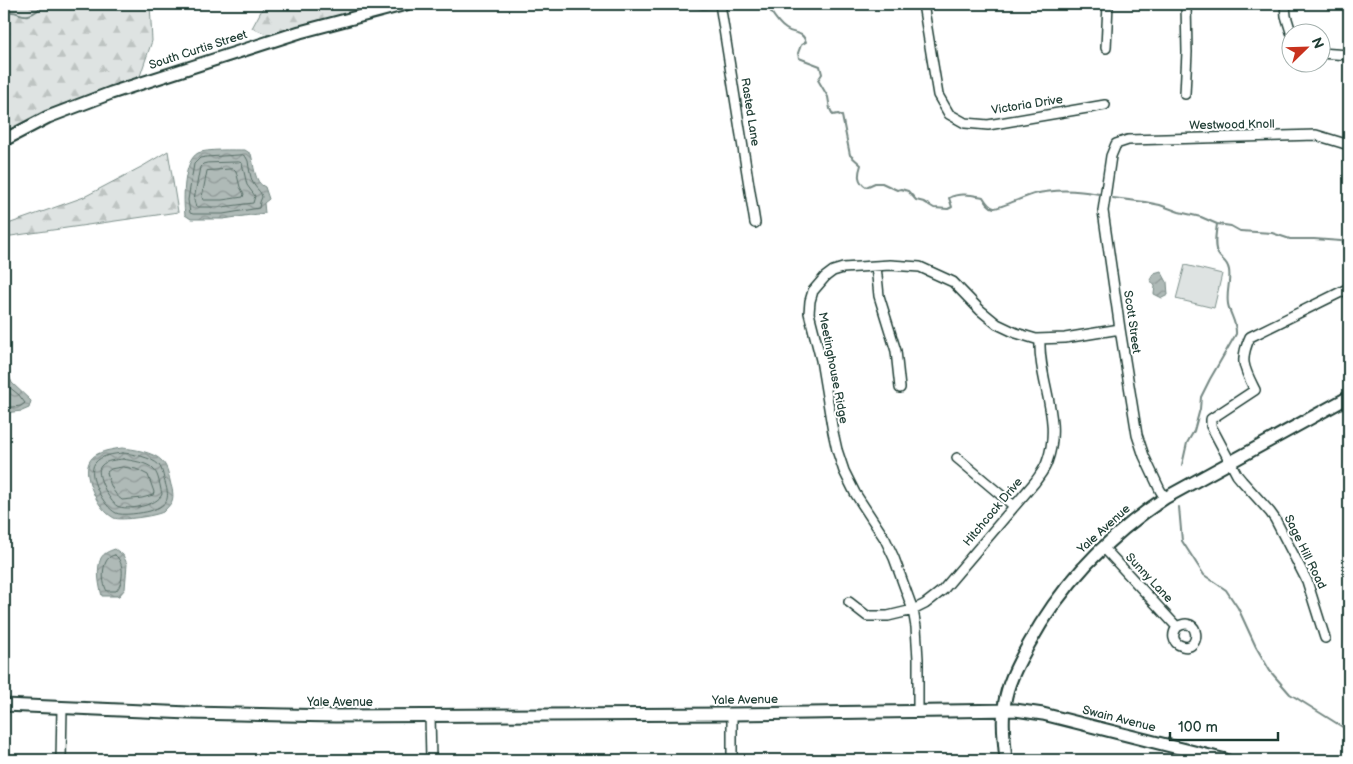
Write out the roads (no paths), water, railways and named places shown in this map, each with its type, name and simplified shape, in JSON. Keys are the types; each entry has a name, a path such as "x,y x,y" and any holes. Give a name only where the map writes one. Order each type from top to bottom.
{"street":[{"name":"South Curtis Street","path":"4,140 48,117 136,84 300,32 406,4"},
{"name":"Victoria Drive","path":"923,4 938,95 949,114 965,123 988,124 1105,105"},
{"path":"1106,48 1108,4"},
{"path":"1185,94 1187,52 1186,4"},
{"path":"1285,4 1288,22"},
{"name":"Rasted Lane","path":"721,8 755,223"},
{"path":"1330,54 1349,55"},
{"name":"Westwood Knoll","path":"1116,144 1128,140 1316,135 1349,145"},
{"name":"Scott Street","path":"1116,144 1111,156 1103,211 1137,435 1144,456 1165,498"},
{"name":"Meetinghouse Ridge","path":"918,712 918,659 916,627 912,610 894,558 844,471 833,432 821,360 809,313 813,291 833,271 844,268 890,265 920,267 953,282 980,310 997,324 1036,340 1065,338 1120,329"},
{"path":"876,266 880,296 896,351 900,388"},
{"name":"Sage Hill Road","path":"1325,638 1307,581 1275,519 1242,482 1211,426 1211,419 1255,390 1245,371 1243,361 1250,337 1349,288"},
{"name":"Hitchcock Drive","path":"849,602 867,616 888,616 912,610 925,604 943,590 1035,482 1047,464 1052,440 1052,415 1040,353 1040,340"},
{"name":"Yale Avenue","path":"4,706 206,714 335,716 732,714 1004,710 1010,683 1035,633 1060,594 1103,547 1132,521 1165,498 1349,397"},
{"path":"957,458 1014,506"},
{"name":"Sunny Lane","path":"1103,547 1177,627"},
{"path":"61,760 62,708"},
{"path":"1004,710 1003,724 1006,760"},
{"name":"Swain Avenue","path":"1004,710 1043,714 1226,760"},
{"path":"732,714 732,760"},
{"path":"430,715 431,760"}],"water":[{"path":"245,150 251,154 255,173 261,185 265,187 269,199 264,203 265,213 223,219 191,219 185,215 185,181 189,164 193,157 198,153 208,151"},
{"path":"1161,271 1167,282 1168,295 1162,298 1154,294 1155,286 1150,280 1154,273"},
{"path":"4,370 7,371 12,383 31,401 29,408 22,411 4,413"},
{"path":"122,448 149,453 164,463 169,475 173,497 171,503 163,512 138,518 118,519 109,515 98,502 89,481 88,465 91,459 100,453"},
{"path":"115,549 123,555 127,564 125,589 119,596 102,596 98,577 99,562 104,555"}],"waterway":[{"path":"4,16 12,12 28,15 39,9 40,4"},
{"path":"675,4 703,9 716,8"},
{"path":"724,8 762,5 768,7 783,27 800,34 804,38 806,42 801,45 798,53 799,58 820,66 822,74 818,80 828,97 833,115 838,114 842,116 850,155 861,165 859,177 866,187 875,183 882,183 897,190 908,191 916,200 934,208 948,209 952,207 949,198 961,195 983,197 994,208 1042,192 1066,191 1099,194"},
{"path":"1113,198 1160,205 1201,217 1217,224 1231,226 1240,231 1272,233 1290,239 1341,241 1349,244"},
{"path":"1182,465 1187,443 1194,431 1201,397 1236,334 1228,304 1229,270 1227,264 1216,251 1217,224"},
{"path":"1179,507 1182,541 1204,575 1226,590 1238,608 1256,647 1270,671 1290,694 1349,731"}]}
